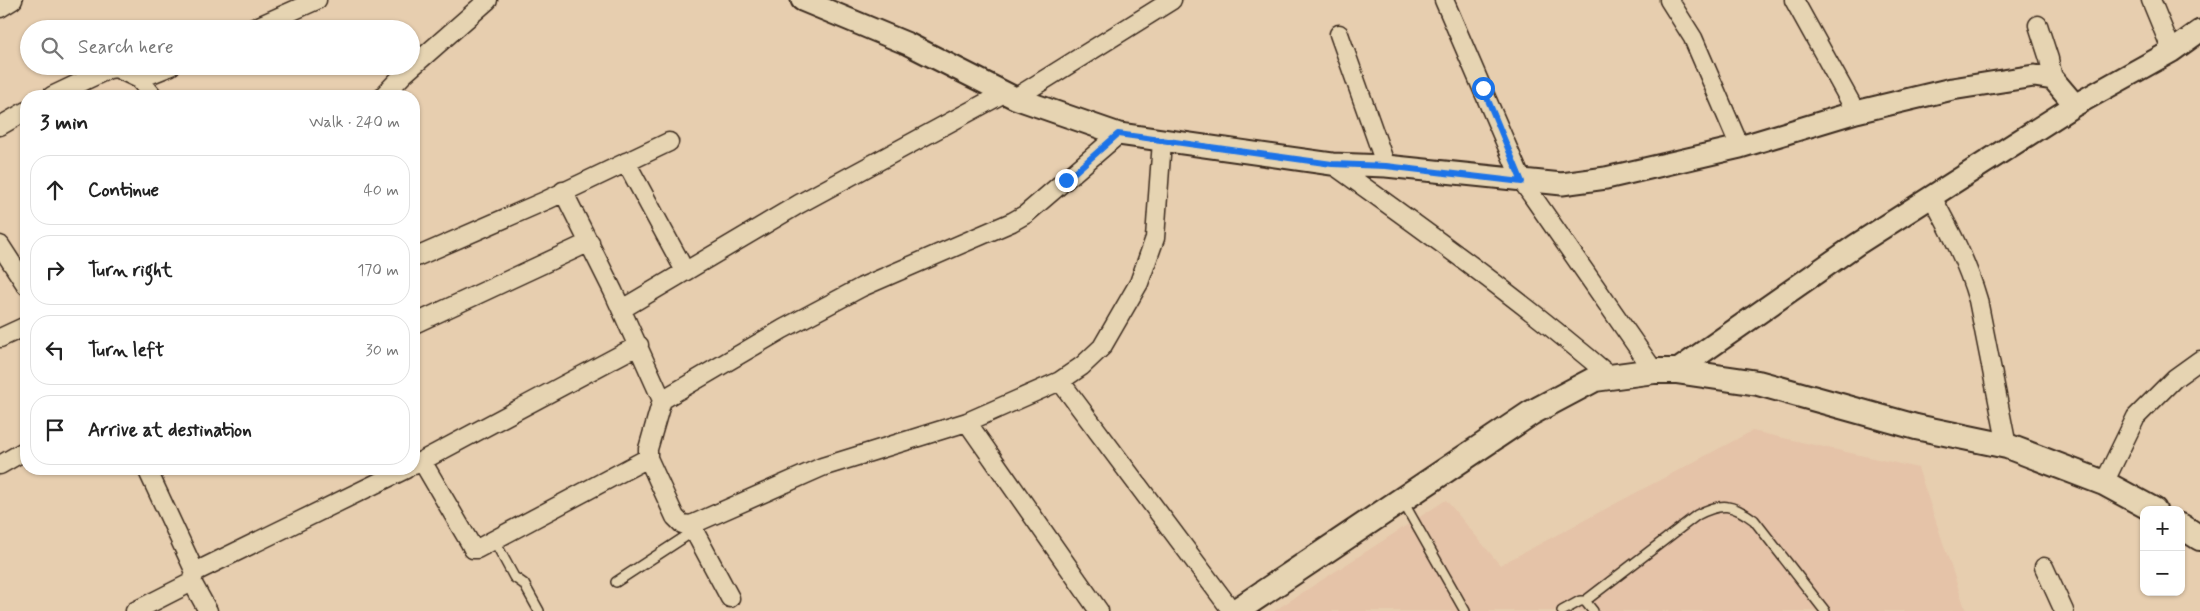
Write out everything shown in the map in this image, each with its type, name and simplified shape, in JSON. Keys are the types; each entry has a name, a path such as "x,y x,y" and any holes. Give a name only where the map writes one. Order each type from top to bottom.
{"main road":[{"path":"1236,611 1531,413 1595,378 1610,376 1665,371 1758,383 1916,427 2007,446 2104,483 2147,506"},
{"path":"2185,529 2200,538"}],"street":[{"path":"0,8 13,0"},
{"path":"272,20 317,0"},
{"path":"420,60 488,0"},
{"path":"802,0 908,44 1009,95 1118,134 1332,164 1386,166 1522,182 1562,184 1606,178 1740,147 1856,112 1952,89 2034,76 2053,79"},
{"path":"622,309 799,204 1009,95 1172,0"},
{"path":"1444,0 1522,182 1665,371 1856,245 2075,105 2172,51 2200,31"},
{"path":"1669,0 1693,38 1740,147"},
{"path":"1794,0 1856,112"},
{"path":"2151,0 2172,51"},
{"path":"2038,25 2053,79 2075,105"},
{"path":"1338,34 1386,166"},
{"path":"65,90 96,75"},
{"path":"131,75 139,79 148,90"},
{"path":"139,79 149,75"},
{"path":"389,90 403,75"},
{"path":"0,126 20,114"},
{"path":"662,400 783,329 862,287 1012,222 1026,214 1118,134"},
{"path":"692,528 822,467 967,422 1060,381 1082,366 1102,347 1139,283 1155,238 1162,141"},
{"path":"420,255 563,192 669,142"},
{"path":"626,162 685,271"},
{"path":"1332,164 1473,266 1551,326 1610,376"},
{"path":"563,192 590,242 622,309 662,400 648,449 648,458 675,517 682,524 692,528 730,598"},
{"path":"1932,197 1961,249 1972,277 2007,446"},
{"path":"420,321 590,242"},
{"path":"0,245 20,259"},
{"path":"0,338 20,329"},
{"path":"420,462 638,345"},
{"path":"2104,483 2136,417 2175,378 2200,360"},
{"path":"1060,381 1232,611"},
{"path":"967,422 1099,611"},
{"path":"0,465 20,453"},
{"path":"420,473 473,548 477,549 648,458"},
{"path":"150,475 208,611"},
{"path":"134,611 193,577 394,475"},
{"path":"2044,567 2064,611"}],"lane":[{"path":"1402,500 1465,611"},
{"path":"1562,611 1580,601 1585,601 1697,515 1711,508 1725,505 1740,510 1754,520 1825,611"},
{"path":"616,582 692,528"},
{"path":"494,540 514,577 524,584 539,611"},
{"path":"1585,601 1594,611"}],"shaded area":[{"path":"1752,431 1918,468 1966,611 1274,611 1446,500 1500,565"}],"route":[{"path":"1066,180 1118,134 1332,164 1386,166 1522,182 1483,88"}]}
